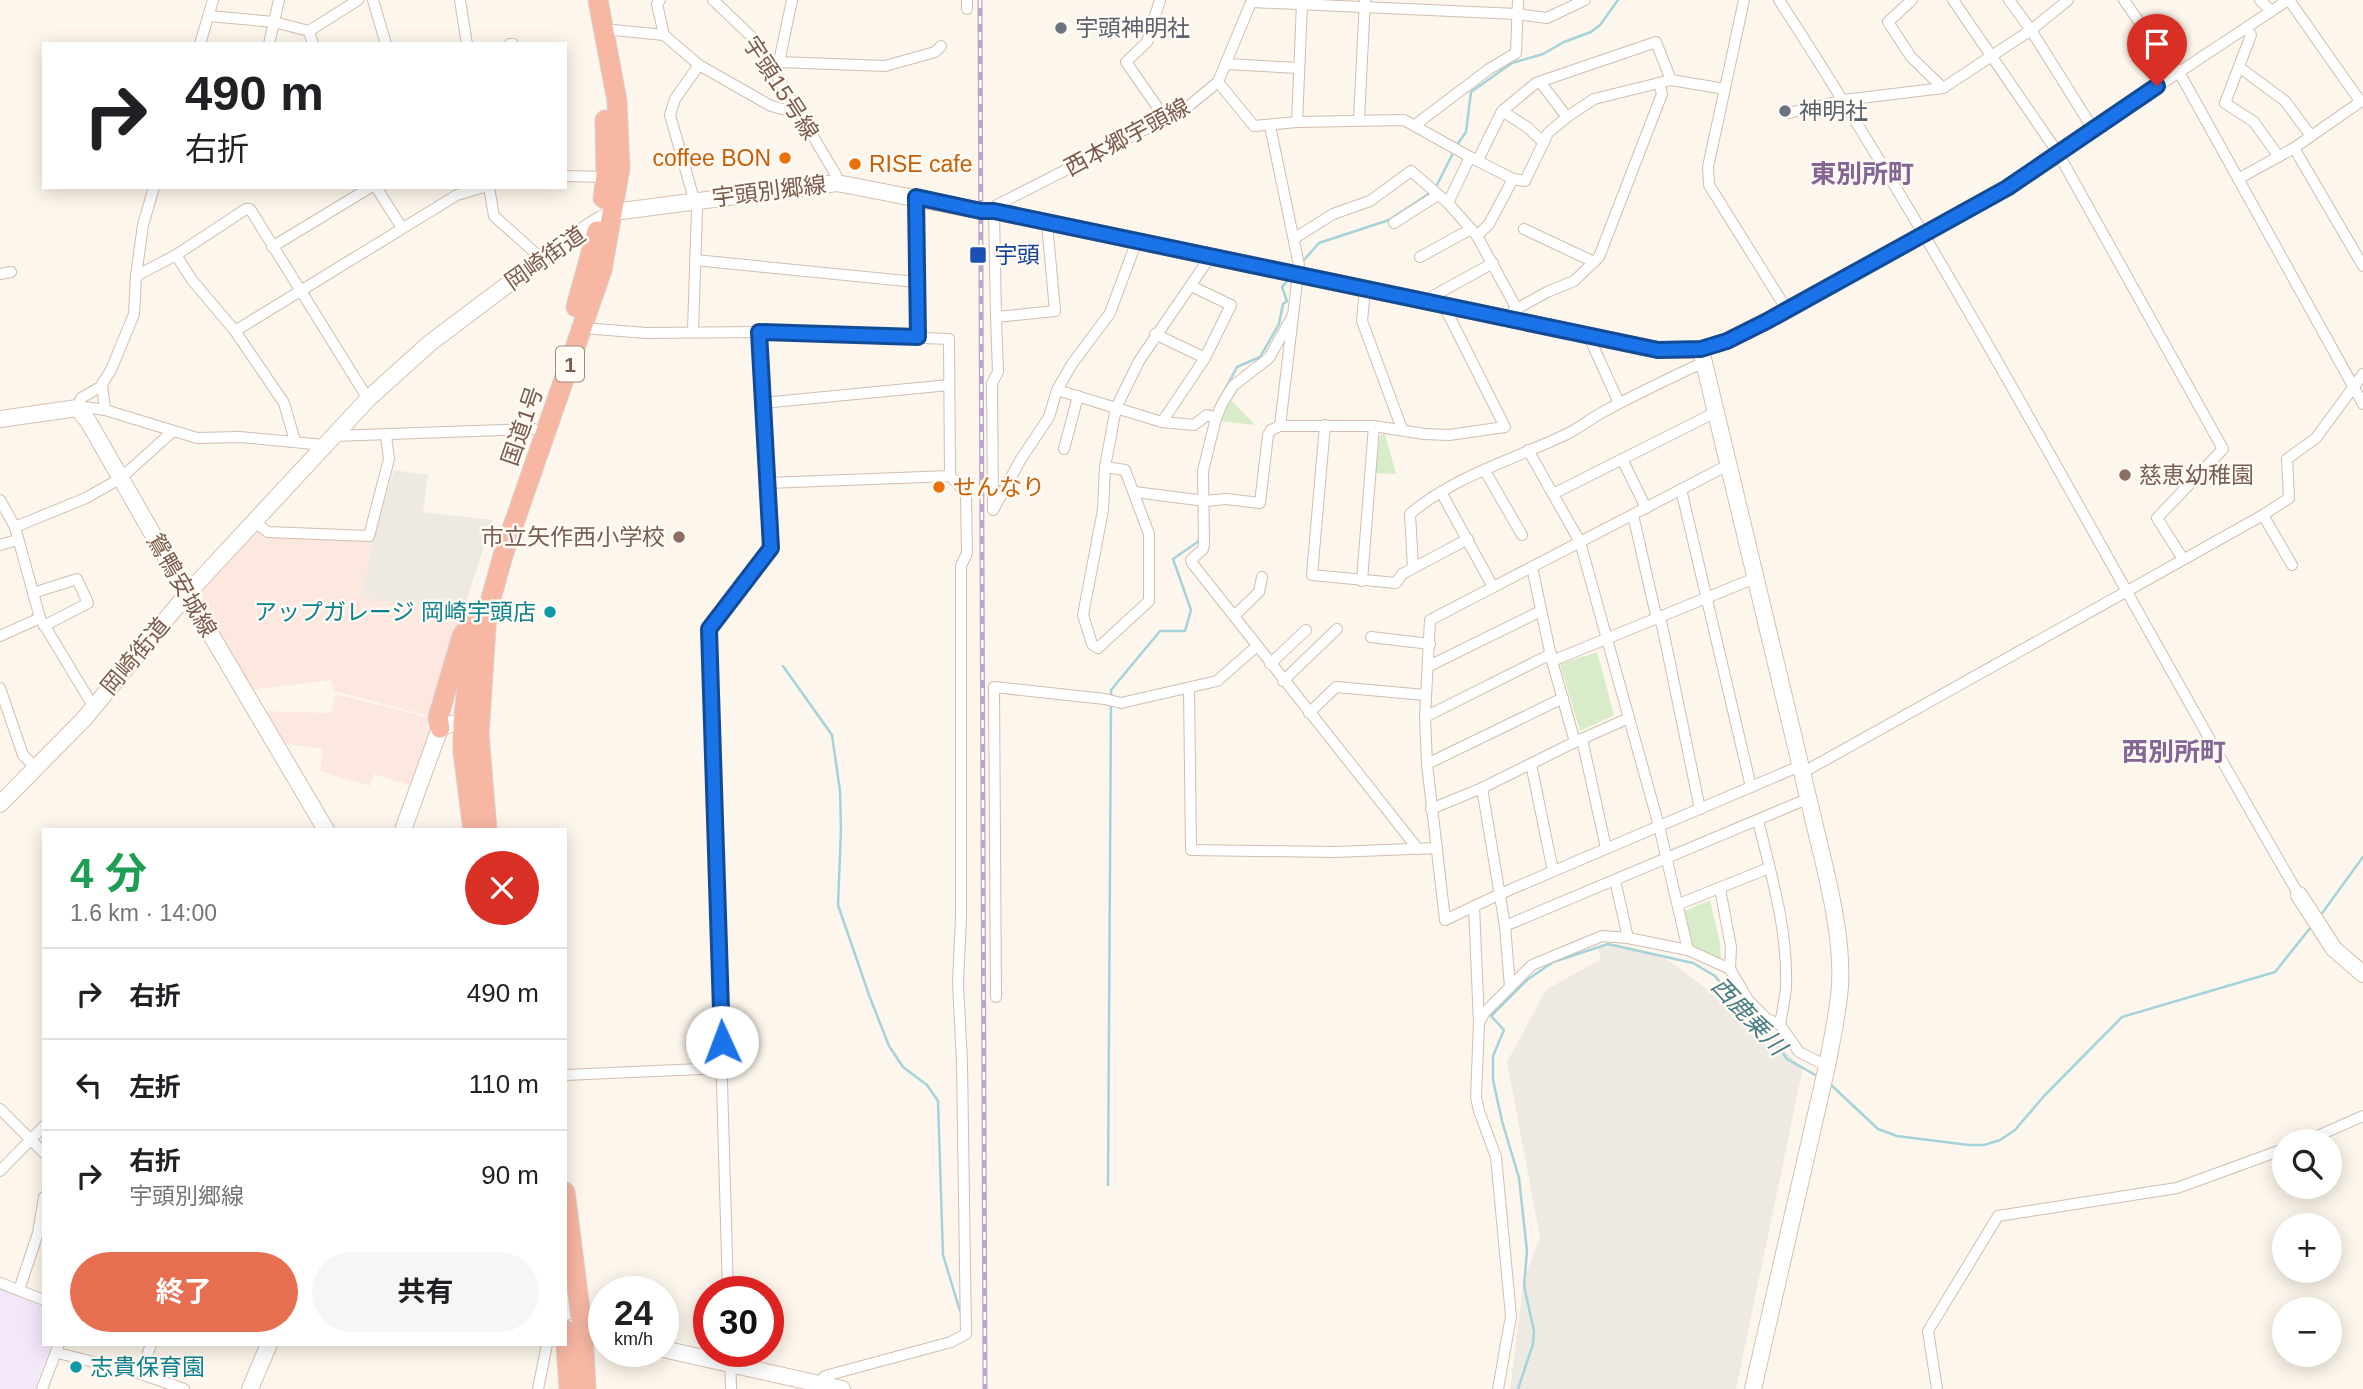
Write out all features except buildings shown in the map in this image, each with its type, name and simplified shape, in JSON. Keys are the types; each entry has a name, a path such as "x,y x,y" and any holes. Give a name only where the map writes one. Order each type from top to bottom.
{"highway":[{"name":"国道1号","path":"487,828 471,722 488,613 504,552 602,270 607,216 605,112 586,0"},
{"name":"国道1号","path":"473,828 466,776 476,616 489,566 607,216 620,168 617,101 598,0"},
{"path":"440,728 438,718 462,636 476,616"},
{"path":"567,1223 574,1331 586,1389"},
{"path":"569,1389 574,1331"}],"street":[{"path":"201,42 213,0"},
{"path":"269,42 279,0"},
{"path":"209,16 274,22 309,30 358,0"},
{"path":"373,0 385,42"},
{"path":"460,0 467,42"},
{"path":"660,0 657,4 664,35"},
{"name":"宇頭15号線","path":"713,0 756,41 775,64 796,108 836,175 837,183"},
{"path":"792,0 775,64 885,66 935,52 941,46"},
{"path":"1160,0 1147,43 1126,62 1165,118"},
{"path":"1415,125 1489,69 1516,53 1518,0"},
{"path":"1252,1 1302,4 1365,3 1547,18 1585,0"},
{"path":"1744,0 1708,167 1709,185 1787,310"},
{"path":"1779,0 1925,233 2299,895 2334,949 2363,974"},
{"path":"1953,0 2058,153 2223,449 2157,518 2183,559"},
{"path":"2009,0 2093,128"},
{"path":"1789,113 1844,100 1943,88 2031,30 2068,0"},
{"path":"2124,0 2141,26 2179,72 2363,404"},
{"path":"1413,567 1410,514 1441,492 1569,433 1581,423 1727,341 2007,188 2246,28 2267,4 2288,0 2362,100 2294,148 2238,179"},
{"name":"西本郷宇頭線","path":"987,211 1185,109 1219,82 1252,1"},
{"path":"1910,1 1888,22 1911,57 1943,88"},
{"path":"1359,119 1365,3"},
{"path":"1297,122 1302,4"},
{"path":"2246,28 2251,35 2225,103 2254,122 2278,157"},
{"path":"603,29 664,35 699,65 771,106 786,110 796,108"},
{"path":"309,30 312,42"},
{"path":"1448,203 1502,111 1540,82 1656,42 1671,80"},
{"path":"1227,64 1298,68"},
{"path":"693,331 697,210 670,115 675,99 699,65"},
{"path":"2239,67 2285,101 2311,136"},
{"path":"1219,82 1254,126 1359,119 1404,120 1474,159 1525,181 1548,133 1594,99 1671,80 1725,89"},
{"path":"1540,82 1567,117"},
{"path":"1502,318 1547,292 1574,281 1600,257 1662,94 1659,83"},
{"path":"1502,111 1527,127 1544,143"},
{"path":"1270,125 1295,238 1298,265 1280,426"},
{"path":"2294,148 2363,266"},
{"path":"1295,238 1334,214 1370,201 1411,171 1448,203 1474,232 1517,309"},
{"path":"567,176 606,177"},
{"path":"1419,257 1489,224 1513,178"},
{"name":"宇頭別郷線","path":"607,216 693,201 837,183 1047,223 1444,306"},
{"path":"105,410 102,386 134,314 143,225 153,189"},
{"path":"272,247 371,189"},
{"path":"375,189 401,228"},
{"path":"235,331 457,195 479,189"},
{"path":"487,189 494,216 542,259"},
{"path":"1394,223 1438,195"},
{"path":"916,197 918,337"},
{"path":"136,276 176,255 246,209 250,209 368,399"},
{"path":"987,211 998,372 992,383 993,510 1021,459 1049,417 1057,390 1072,364 1110,313 1136,243"},
{"name":"岡崎街道","path":"0,804 83,719 187,594 368,399 430,343 542,259 607,216"},
{"path":"996,317 1055,311 1047,223"},
{"path":"1524,229 1594,262"},
{"path":"176,255 192,280 235,331 284,403 295,441"},
{"path":"1105,467 1125,470 1149,534 1149,601 1098,648 1092,644 1083,615 1102,510 1105,467 1116,408 1155,334 1210,257"},
{"path":"695,260 916,282"},
{"path":"1424,301 1493,263"},
{"path":"1162,422 1206,358 1231,305 1191,286"},
{"path":"1365,289 1362,321 1402,429"},
{"path":"1444,306 1589,337 1702,356"},
{"path":"1135,492 1205,502 1226,499 1260,503 1268,435 1271,430 1280,426 1374,426 1424,434 1462,434 1505,427 1444,306"},
{"path":"1292,317 1269,358 1233,386 1212,416 1203,471 1204,544 1203,549 1191,560 1283,681 1418,849"},
{"path":"583,328 646,333 759,332 949,339 950,476 967,493 967,553 961,566 961,917 958,983 967,1334 951,1342 825,1376 818,1384"},
{"path":"728,1276 709,629 771,548 759,332"},
{"path":"1155,334 1206,358"},
{"path":"1589,337 1619,403"},
{"path":"1702,356 1833,902 1839,955 1839,995 1827,1066 1753,1389"},
{"path":"1728,465 1430,620 1425,695 1427,764 1445,920 1700,808 1801,770 2263,515 2289,498 2287,459 2316,438 2363,374"},
{"path":"762,403 949,385"},
{"path":"77,408 81,398 102,386"},
{"path":"1057,390 1162,422 1194,425 1212,416"},
{"path":"1064,449 1078,397"},
{"path":"0,419 85,407 105,410 197,438 295,441 484,429 534,429"},
{"name":"鴛鴨安城線","path":"77,408 88,421 325,828"},
{"path":"1553,494 1716,412"},
{"path":"1325,425 1312,575 1396,583 1402,574 1413,567 1468,539"},
{"path":"1363,581 1374,426"},
{"path":"15,527 86,498 121,478 173,431"},
{"path":"253,521 268,532 369,536 389,459 386,436"},
{"path":"1528,450 1580,542 1659,826 1688,950"},
{"path":"1622,459 1646,508"},
{"path":"1485,471 1522,535"},
{"path":"767,483 950,476"},
{"path":"1681,489 1751,787"},
{"path":"1441,492 1493,587"},
{"path":"0,500 15,527 42,622 93,706"},
{"path":"1633,515 1700,808"},
{"path":"2263,515 2292,565"},
{"path":"0,545 17,540"},
{"path":"1532,567 1551,658 1578,741 1606,848"},
{"path":"1234,616 1259,592 1262,577"},
{"path":"1425,717 1551,658 1606,639 1755,578"},
{"path":"0,636 88,603 77,579 33,593"},
{"path":"1429,666 1541,611"},
{"path":"1283,681 1337,629"},
{"path":"1270,664 1306,630"},
{"path":"1371,637 1430,644"},
{"path":"996,997 994,687 1121,703 1217,681 1257,646"},
{"path":"1310,713 1336,687 1425,695"},
{"path":"0,688 23,755 36,768"},
{"path":"1189,688 1191,850 1334,852 1437,848"},
{"path":"1427,764 1563,698"},
{"path":"1431,809 1482,788 1629,718"},
{"path":"404,828 440,728 471,722"},
{"path":"1531,764 1553,871"},
{"path":"1482,788 1505,926 1510,987"},
{"path":"1505,926 1807,799"},
{"path":"1758,820 1779,905 1784,943 1786,988 1780,1025"},
{"path":"1679,904 1769,868"},
{"path":"1615,880 1628,937"},
{"path":"1720,888 1731,947 1730,969 1748,1000 1766,1018 1780,1025 1799,1052 1827,1066"},
{"path":"1474,906 1479,1023 1476,1097 1496,1157 1511,1316 1498,1389"},
{"path":"1479,1023 1484,1013 1532,965 1602,936 1628,937 1688,950 1730,969"},
{"path":"567,1075 723,1068"},
{"path":"0,1109 42,1151"},
{"path":"2333,1129 2363,1116"},
{"path":"0,1171 42,1128"},
{"path":"1937,1389 1928,1331 1998,1216 2177,1188 2272,1153"},
{"path":"19,1290 38,1233 42,1207"},
{"path":"0,1283 42,1299"},
{"path":"141,1374 150,1346"},
{"path":"250,1389 268,1346"},
{"path":"538,1389 547,1346"},
{"path":"42,1389 58,1348 184,1389"},
{"path":"731,1367 732,1389"},
{"path":"763,1367 842,1389"}],"shaded area":[{"path":"394,470 428,475 423,512 493,520 460,619 411,601 383,603 362,595 372,541"},
{"path":"258,531 266,536 372,541 362,595 383,603 411,601 460,619 433,717 334,691 331,680 251,690 201,607 203,590"},
{"path":"336,694 430,718 426,728 431,731 413,786 374,774 370,786 320,771 323,749 280,743 262,711 331,713"},
{"path":"1608,944 1661,955 1763,1031 1803,1068 1736,1389 1510,1389 1524,1279 1540,1237 1507,1062 1546,990 1601,959 1598,948"},
{"path":"0,1289 42,1306 42,1346 51,1346 35,1389 0,1389"}],"green space":[{"path":"1230,399 1255,425 1221,421"},
{"path":"1385,434 1396,474 1375,473 1380,435"},
{"path":"1597,652 1614,715 1580,731 1560,664"},
{"path":"1710,900 1721,959 1692,950 1685,911"}],"waterway":[{"path":"1457,145 1466,132 1471,92 1512,63 1543,54 1564,42 1591,32 1600,25 1618,0"},
{"path":"1435,189 1454,151"},
{"path":"1303,261 1319,243 1389,220 1430,193"},
{"path":"1212,414 1237,367 1260,357 1279,324 1283,304 1287,301 1282,287 1288,280"},
{"path":"1111,696 1111,690 1160,631 1185,631 1191,610 1173,559 1199,541 1199,538"},
{"path":"783,666 832,735 840,791 838,905 869,995 889,1046 903,1067 927,1085 938,1101 943,1255 960,1311"},
{"path":"1108,1185 1111,702"},
{"name":"西鹿乗川","path":"2320,916 2363,857"},
{"name":"西鹿乗川","path":"1830,1084 1878,1129 1897,1136 1969,1145 1984,1145 2000,1140 2015,1130 2044,1096 2122,1017 2275,972 2311,927"},
{"name":"西鹿乗川","path":"1518,1389 1533,1344 1534,1331 1524,1286 1527,1251 1519,1178 1493,1080 1493,1056 1504,1030 1491,1016 1527,980 1553,962 1608,944 1693,963 1715,976 1752,1023 1772,1037 1787,1059 1819,1077"}],"railway":[{"path":"980,0 985,1389"}],"place":[{"name":"宇頭神明社","path":"1061,28"},
{"name":"神明社","path":"1785,111"},
{"name":"coffee BON","path":"785,158"},
{"name":"RISE cafe","path":"855,164"},
{"name":"宇頭","path":"978,255"},
{"name":"慈恵幼稚園","path":"2125,475"},
{"name":"せんなり","path":"939,487"},
{"name":"市立矢作西小学校","path":"679,537"},
{"name":"アップガレージ 岡崎宇頭店","path":"550,612"},
{"name":"志貴保育園","path":"76,1367"}],"district":[{"name":"東別所町","path":"1862,174"},
{"name":"西別所町","path":"2174,752"}],"route":[{"path":"722,1042 709,629 771,548 759,332 918,337 916,197 1658,350 1701,349 1727,341 1767,321 2007,188 2157,86"}]}
